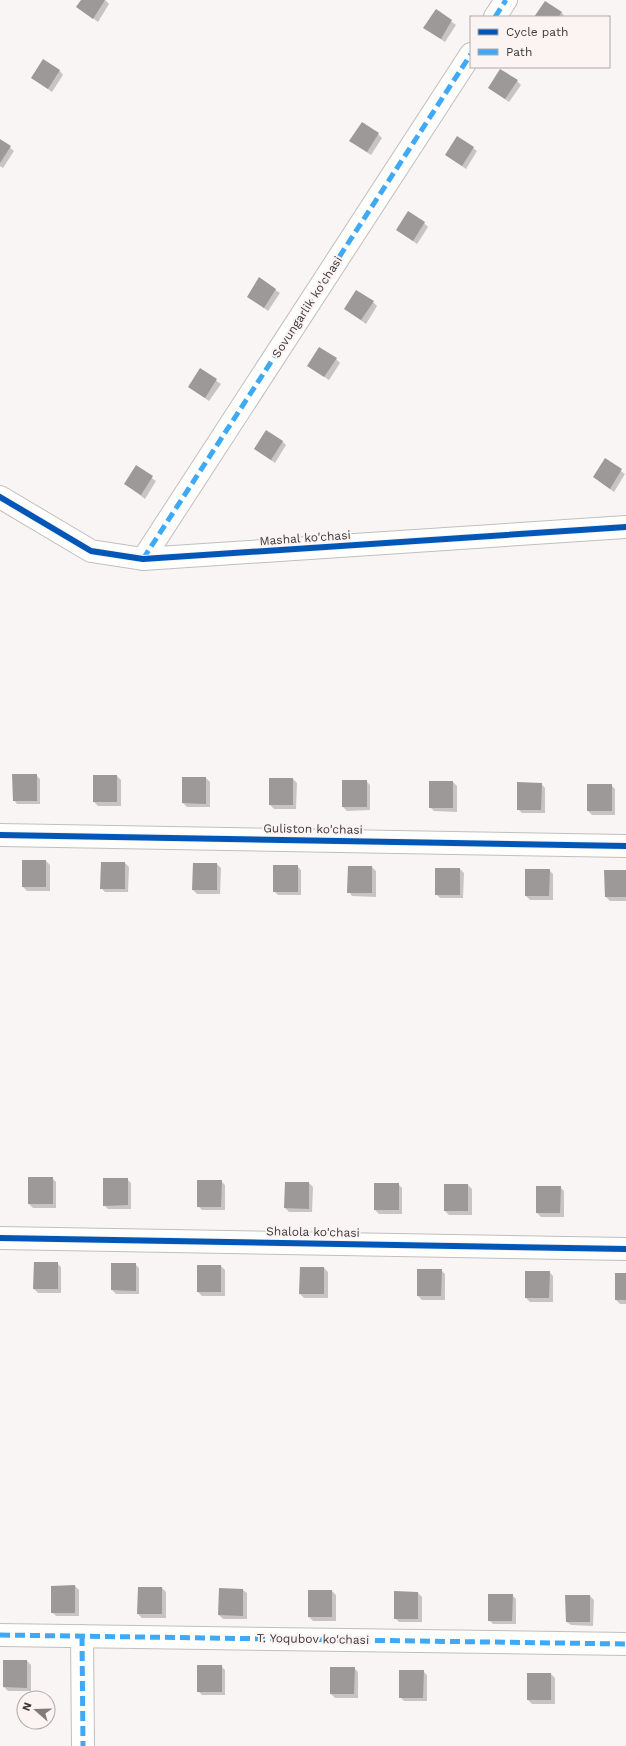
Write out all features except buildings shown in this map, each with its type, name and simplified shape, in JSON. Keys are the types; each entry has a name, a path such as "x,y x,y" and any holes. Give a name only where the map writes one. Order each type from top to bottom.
{"street":[{"path":"496,16 506,0"},
{"name":"Sovungarlik ko'chasi","path":"143,560 470,56"},
{"name":"Mashal ko'chasi","path":"0,496 90,551 143,560 626,527"},
{"name":"Guliston ko'chasi","path":"0,835 626,846"},
{"name":"Shalola ko'chasi","path":"0,1238 626,1249"},
{"name":"T. Yoqubov ko'chasi","path":"0,1635 626,1644"},
{"path":"82,1636 83,1746"}],"marked path":[{"path":"496,16 506,0"},
{"path":"143,559 470,56"},
{"path":"0,1635 626,1644"},
{"path":"82,1636 83,1746"}],"cycle path":[{"path":"0,497 91,551 143,559 626,527"},
{"path":"0,835 626,846"},
{"path":"0,1238 626,1249"}]}
